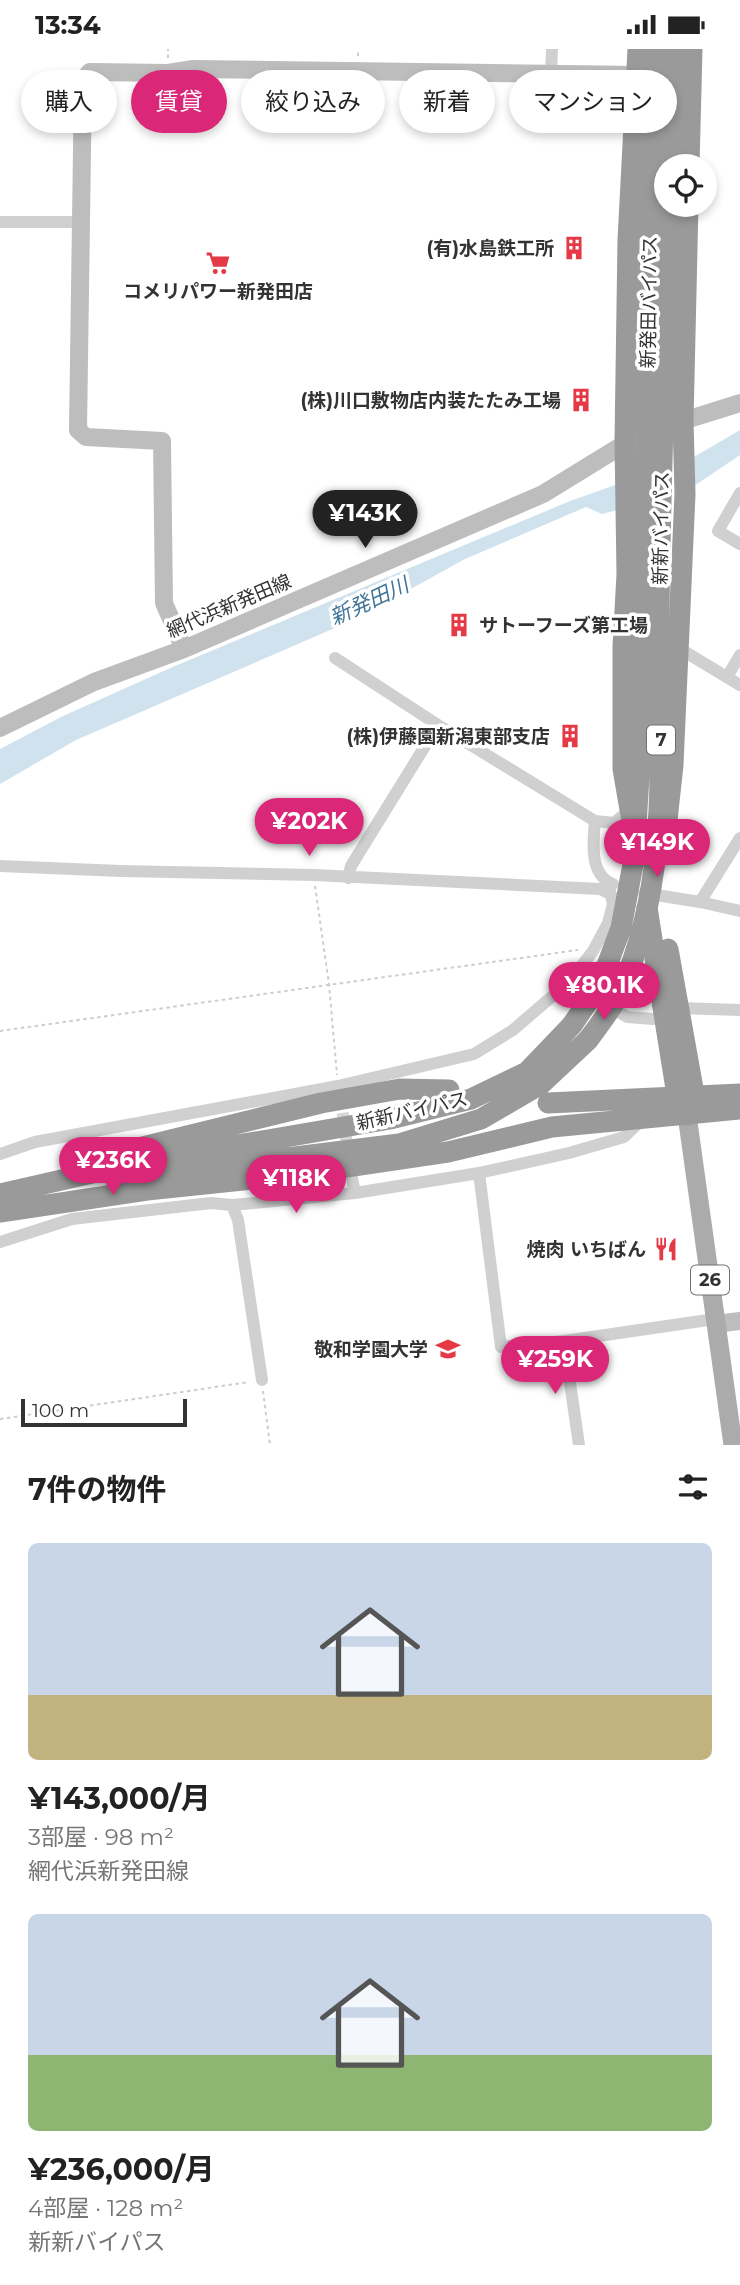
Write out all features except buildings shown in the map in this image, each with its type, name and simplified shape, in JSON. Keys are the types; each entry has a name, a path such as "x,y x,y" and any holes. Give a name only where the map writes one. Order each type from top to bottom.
{"highway":[{"name":"7","path":"638,49 638,70"},
{"name":"新発田バイパス","path":"652,49 659,154"},
{"path":"669,154 671,49"},
{"path":"689,154 692,49"},
{"name":"7","path":"634,133 628,240 623,769 651,895 685,1012 685,1095"},
{"name":"新発田バイパス","path":"663,217 664,425"},
{"name":"7","path":"0,1212 147,1190 292,1175 449,1152 552,1128 687,1115 651,895 673,765 685,494 684,448 664,425 687,217"},
{"name":"新新バイパス","path":"0,1193 145,1161 390,1119 471,1099 527,1072 572,1025 600,984 621,928 634,859 664,425"},
{"name":"新新バイパス","path":"0,1212 49,1196 165,1173 399,1143 481,1119 541,1084 588,1040 619,994 642,936 655,865 662,761 659,637 664,425"},
{"name":"7","path":"0,1193 40,1173 321,1103 400,1089 449,1090"},
{"path":"548,1103 740,1094"},
{"path":"687,1115 740,1109"}],"main road":[{"name":"26","path":"687,1115 733,1445"}],"street":[{"path":"551,70 552,49"},
{"path":"184,649 164,603 162,441 86,437 78,430 83,81 90,72 168,73 193,69 509,73"},
{"path":"0,222 83,222"},
{"name":"網代浜新発田線","path":"0,727 94,682 184,649 543,494 625,441 664,425 740,403"},
{"path":"740,493 718,531 740,544"},
{"path":"677,647 740,685"},
{"path":"727,677 740,655"},
{"path":"335,658 595,821 614,823 630,810"},
{"path":"348,878 351,866 438,725"},
{"path":"0,1154 35,1142 338,1088 474,1054 513,1030 570,981 593,951 608,923 613,904 610,888 596,865 592,849 595,821"},
{"path":"700,902 740,838"},
{"path":"0,866 314,875 610,888 740,911"},
{"path":"570,981 627,1017 653,1019"},
{"path":"685,1012 740,1011"},
{"path":"0,1242 72,1219 211,1203 232,1205 355,1193 479,1173 569,1153 624,1137 643,1118"},
{"path":"479,1173 501,1347 715,1321 740,1321"},
{"path":"352,1178 355,1193"},
{"path":"232,1205 238,1220 262,1380"},
{"path":"564,1341 579,1445"}],"path":[{"path":"314,875 329,984 338,1088"},
{"path":"0,1031 573,950 593,951"},
{"path":"0,1419 262,1380 270,1445"}],"water":[{"path":"740,430 740,455 694,486 694,457"},
{"name":"新発田川","path":"618,484 617,510 602,514 586,507 465,559 358,618 76,740 0,784 0,749 63,716 175,666 570,501"}],"tunnel":[{"path":"340,1095 349,1157"}],"place":[{"name":"(有)水島鉄工所","path":"574,248"},
{"name":"コメリパワー新発田店","path":"218,263"},
{"name":"(株)川口敷物店内装たたみ工場","path":"581,400"},
{"name":"サトーフーズ第工場","path":"459,625"},
{"name":"(株)伊藤園新潟東部支店","path":"570,736"},
{"name":"焼肉 いちばん","path":"666,1249"},
{"name":"敬和学園大学","path":"448,1349"}]}
